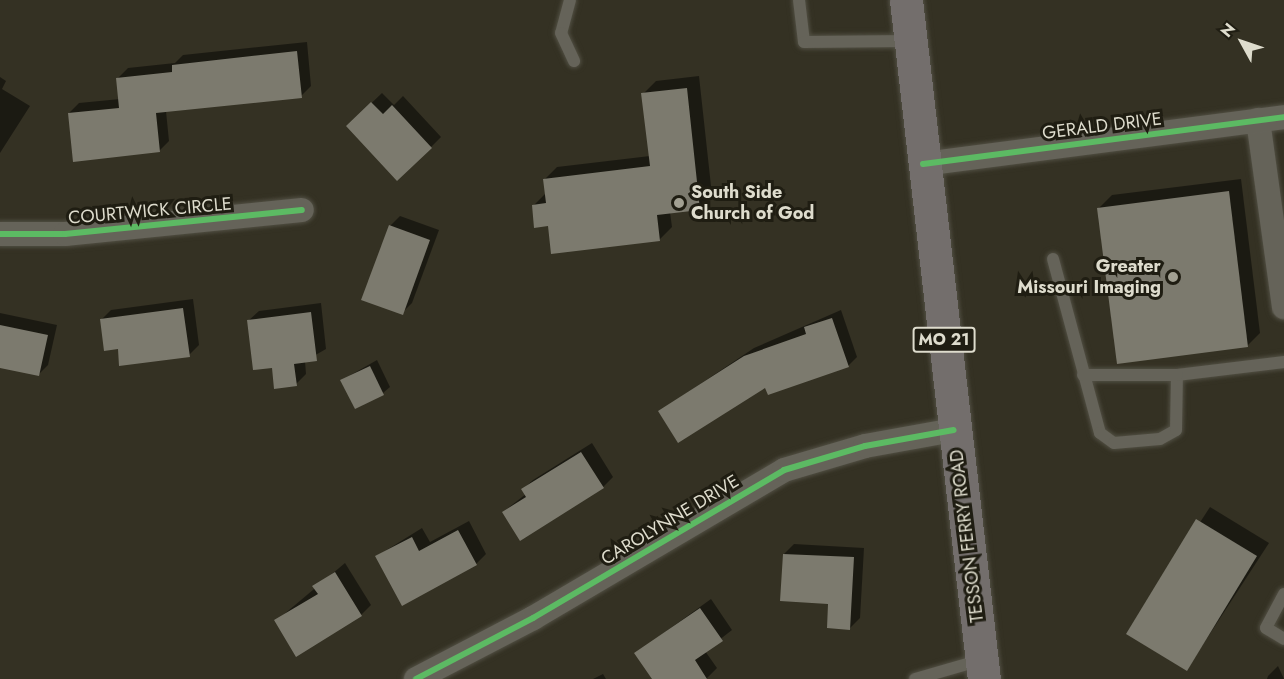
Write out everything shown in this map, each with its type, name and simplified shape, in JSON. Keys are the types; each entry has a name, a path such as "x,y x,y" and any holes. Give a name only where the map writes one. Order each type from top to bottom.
{"main road":[{"name":"TESSON FERRY ROAD","path":"906,0 923,164 983,669"}],"street":[{"name":"GERALD DRIVE","path":"923,164 1284,117"},
{"path":"1258,120 1284,307"},
{"name":"COURTWICK CIRCLE","path":"0,234 65,234 303,210"},
{"name":"CAROLYNNE DRIVE","path":"416,679 533,618 784,470 865,446 954,430"}],"lane":[{"path":"570,0 561,33 574,61"},
{"path":"799,0 804,42 910,41"},
{"path":"1053,259 1100,433 1114,443 1160,439 1176,430 1177,375"},
{"path":"1083,375 1177,375 1284,362"},
{"path":"1284,594 1266,628 1284,639"},
{"path":"915,679 983,669"}],"building":[{"path":"297,51 302,98 156,113 160,152 73,162 68,113 119,108 116,78 172,72 172,65"},
{"path":"687,88 700,210 657,215 660,241 551,254 548,226 534,228 532,205 546,203 543,179 650,166 641,93"},
{"path":"371,102 383,114 392,105 432,148 397,181 346,126"},
{"name":"Greater Missouri Imaging","path":"1229,191 1248,347 1117,364 1097,208"},
{"path":"389,225 430,240 403,315 361,300"},
{"path":"183,308 190,357 119,366 118,349 104,351 100,319"},
{"path":"311,312 317,361 294,364 297,386 274,389 272,368 253,370 247,320"},
{"path":"832,318 849,367 768,395 765,388 678,443 658,411 744,356 806,334 804,327"},
{"path":"0,325 48,335 39,376 0,368"},
{"path":"370,366 384,395 355,409 340,380"},
{"path":"581,452 604,488 520,541 502,512 526,497 521,489"},
{"path":"1196,519 1257,556 1187,671 1126,634"},
{"path":"458,530 477,565 402,606 375,556 412,537 419,551"},
{"path":"783,554 854,557 850,630 827,628 828,604 780,601"},
{"path":"335,572 362,616 296,657 274,620 318,594 312,586"},
{"path":"700,608 723,641 695,660 707,679 652,679 634,653"}],"cycle path":[{"path":"923,164 1284,117"},
{"path":"0,234 65,234 302,210"},
{"path":"416,679 533,618 784,470 865,446 954,430"}],"place":[{"name":"South Side Church of God","path":"679,203"},
{"name":"Greater Missouri Imaging","path":"1173,277"}]}
